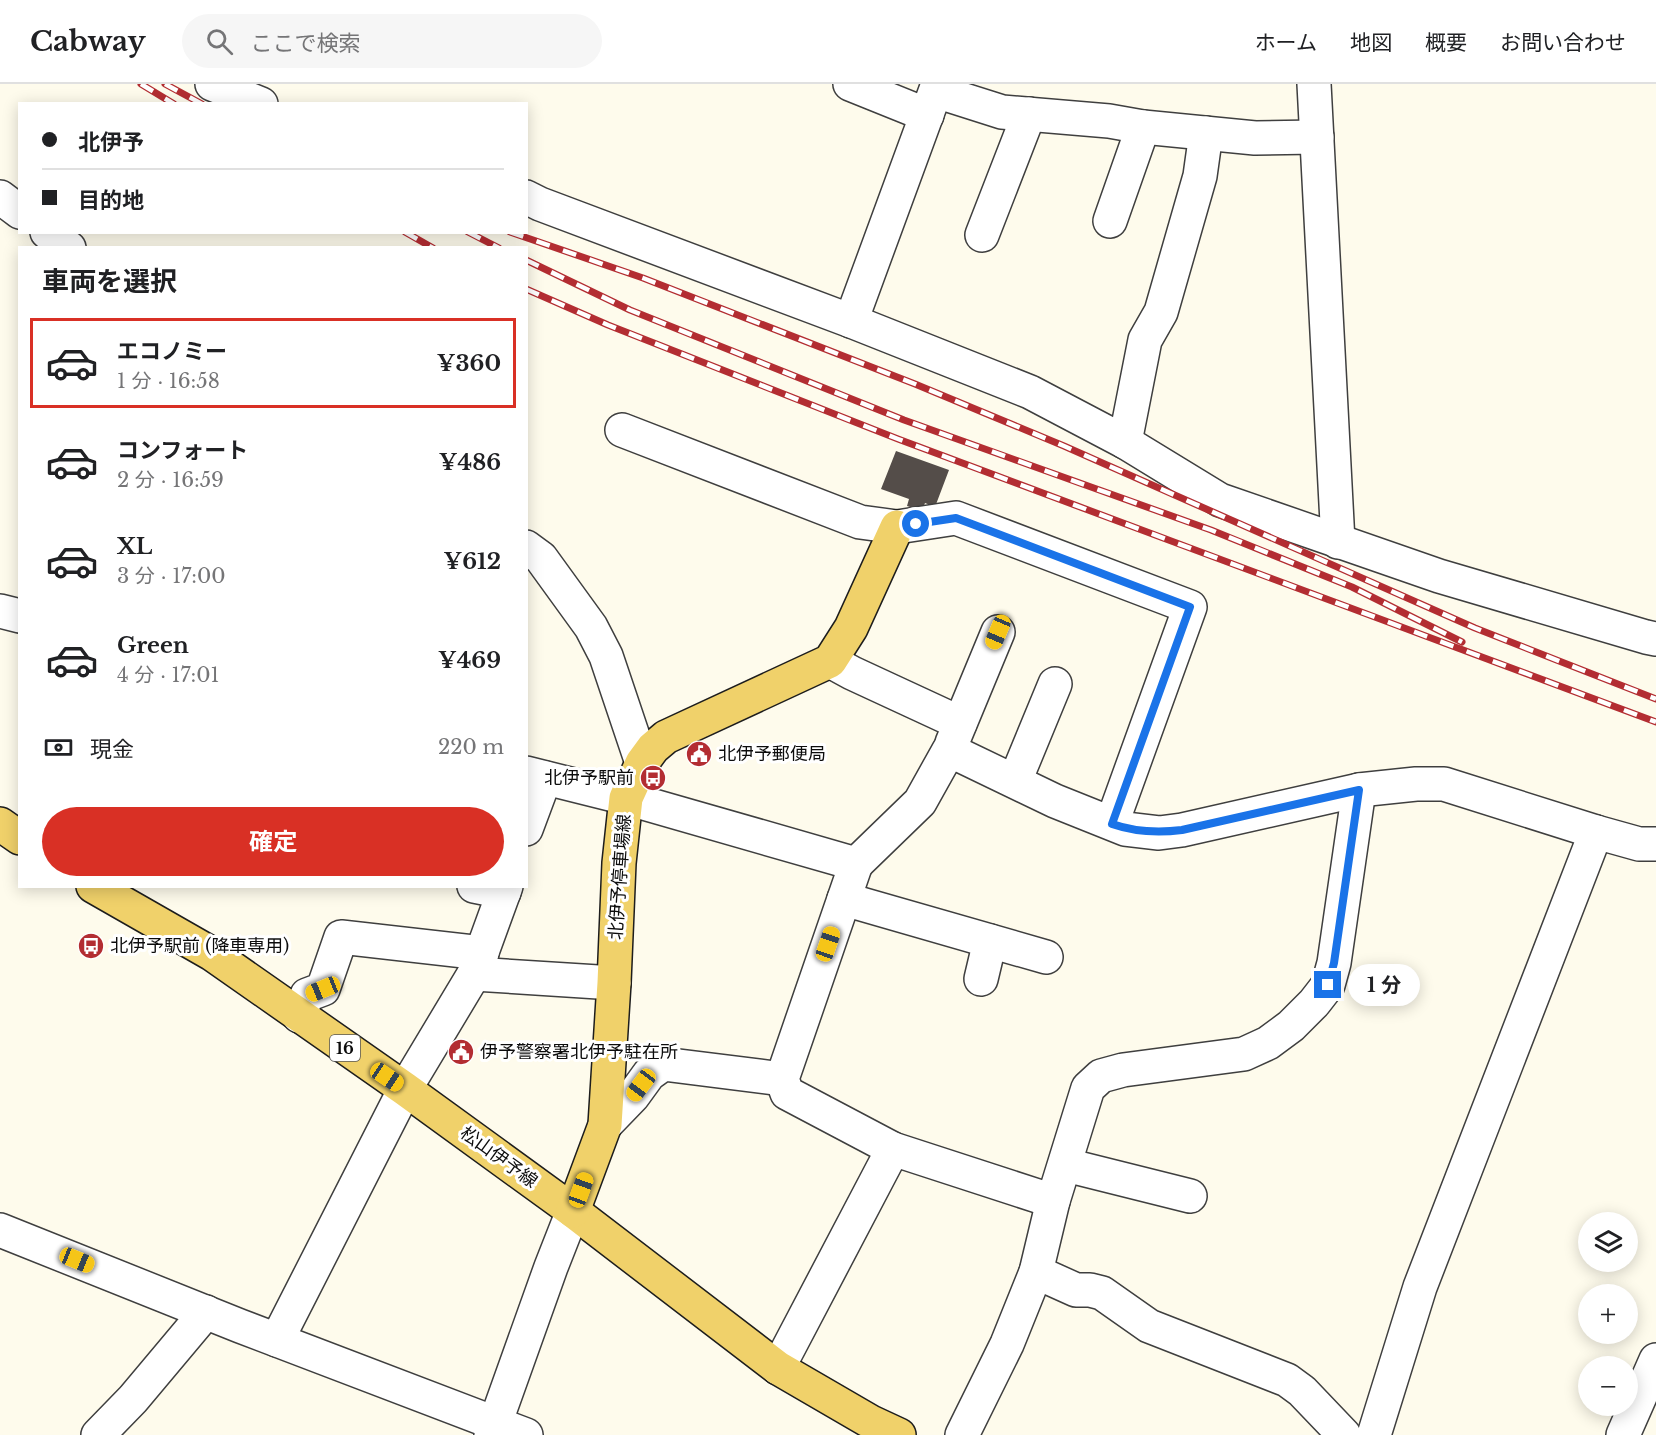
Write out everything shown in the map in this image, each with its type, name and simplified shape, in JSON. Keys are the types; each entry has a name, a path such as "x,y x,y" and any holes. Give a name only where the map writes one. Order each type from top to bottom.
{"main road":[{"path":"830,660 851,628 897,526"},
{"name":"北伊予停車場線","path":"573,1211 605,1125 614,983 618,862 626,798 642,763 653,748 666,737 830,660"},
{"path":"0,824 18,837"},
{"name":"松山伊予線","path":"96,888 212,954 405,1089 573,1211 778,1368 871,1422 898,1435"}],"street":[{"path":"212,84 256,102"},
{"path":"272,84 276,102"},
{"path":"850,84 934,97 1002,112 1109,121 1143,127 1255,138 1317,137"},
{"path":"1314,84 1338,543"},
{"path":"851,321 934,97"},
{"path":"982,235 1029,114"},
{"path":"1110,220 1143,127"},
{"path":"1125,442 1145,340 1161,312 1200,176 1206,133"},
{"path":"0,197 18,210"},
{"path":"528,198 1030,392 1125,442 1220,500 1338,543 1439,576 1656,639"},
{"path":"49,234 66,246"},
{"path":"622,430 860,522 897,526 956,518 1190,607 1112,824"},
{"path":"528,548 542,558 591,627 606,656 642,763"},
{"path":"0,611 18,616"},
{"path":"998,632 955,737 920,802 856,864 782,1079 787,1093 893,1149 1053,1201"},
{"path":"830,660 955,737 1015,781 1055,801 1125,829 1159,833 1182,830 1359,790 1416,784 1444,784 1596,832 1639,844 1656,844"},
{"path":"1015,781 1054,684"},
{"path":"528,818 536,776 626,798 856,864"},
{"path":"962,1435 1007,1344 1036,1272 1053,1201 1088,1089 1101,1076 1123,1070 1244,1054 1268,1043 1291,1026 1328,985 1334,963 1359,790"},
{"path":"1374,1435 1420,1287 1596,832"},
{"path":"277,1340 405,1089 478,964 495,888"},
{"path":"844,898 1046,957"},
{"path":"299,1016 307,995 323,989 341,937 478,964 614,983"},
{"path":"981,978 990,941"},
{"path":"605,1125 633,1096 649,1074 663,1064 782,1079"},
{"path":"778,1368 893,1149"},
{"path":"1066,1165 1190,1196"},
{"path":"493,1429 573,1211"},
{"path":"0,1230 493,1429 526,1435"},
{"path":"1036,1272 1076,1290 1102,1293 1149,1326 1287,1380 1302,1390 1344,1435"},
{"path":"98,1435 133,1399 206,1312"},
{"path":"1623,1435 1656,1360"}],"building":[{"path":"896,451 949,470 935,507 925,503 922,511 907,506 909,499 881,489"}],"railway":[{"path":"141,84 171,102"},
{"path":"165,84 198,102"},
{"path":"408,234 430,246"},
{"path":"472,234 495,246"},
{"path":"516,234 643,278 915,384 1064,446 1475,628 1656,699"},
{"path":"528,261 630,310 904,420 1211,530 1352,587 1462,642"},
{"path":"528,290 608,325 898,439 1656,722"}],"place":[{"name":"北伊予郵便局","path":"699,754"},
{"name":"北伊予駅前","path":"653,778"},
{"name":"北伊予駅前 (降車専用)","path":"91,946"},
{"name":"伊予警察署北伊予駐在所","path":"461,1052"}],"route":[{"path":"916,524 956,518 1190,607 1112,824 1125,829 1159,833 1182,830 1359,790 1334,963 1328,985"}]}
